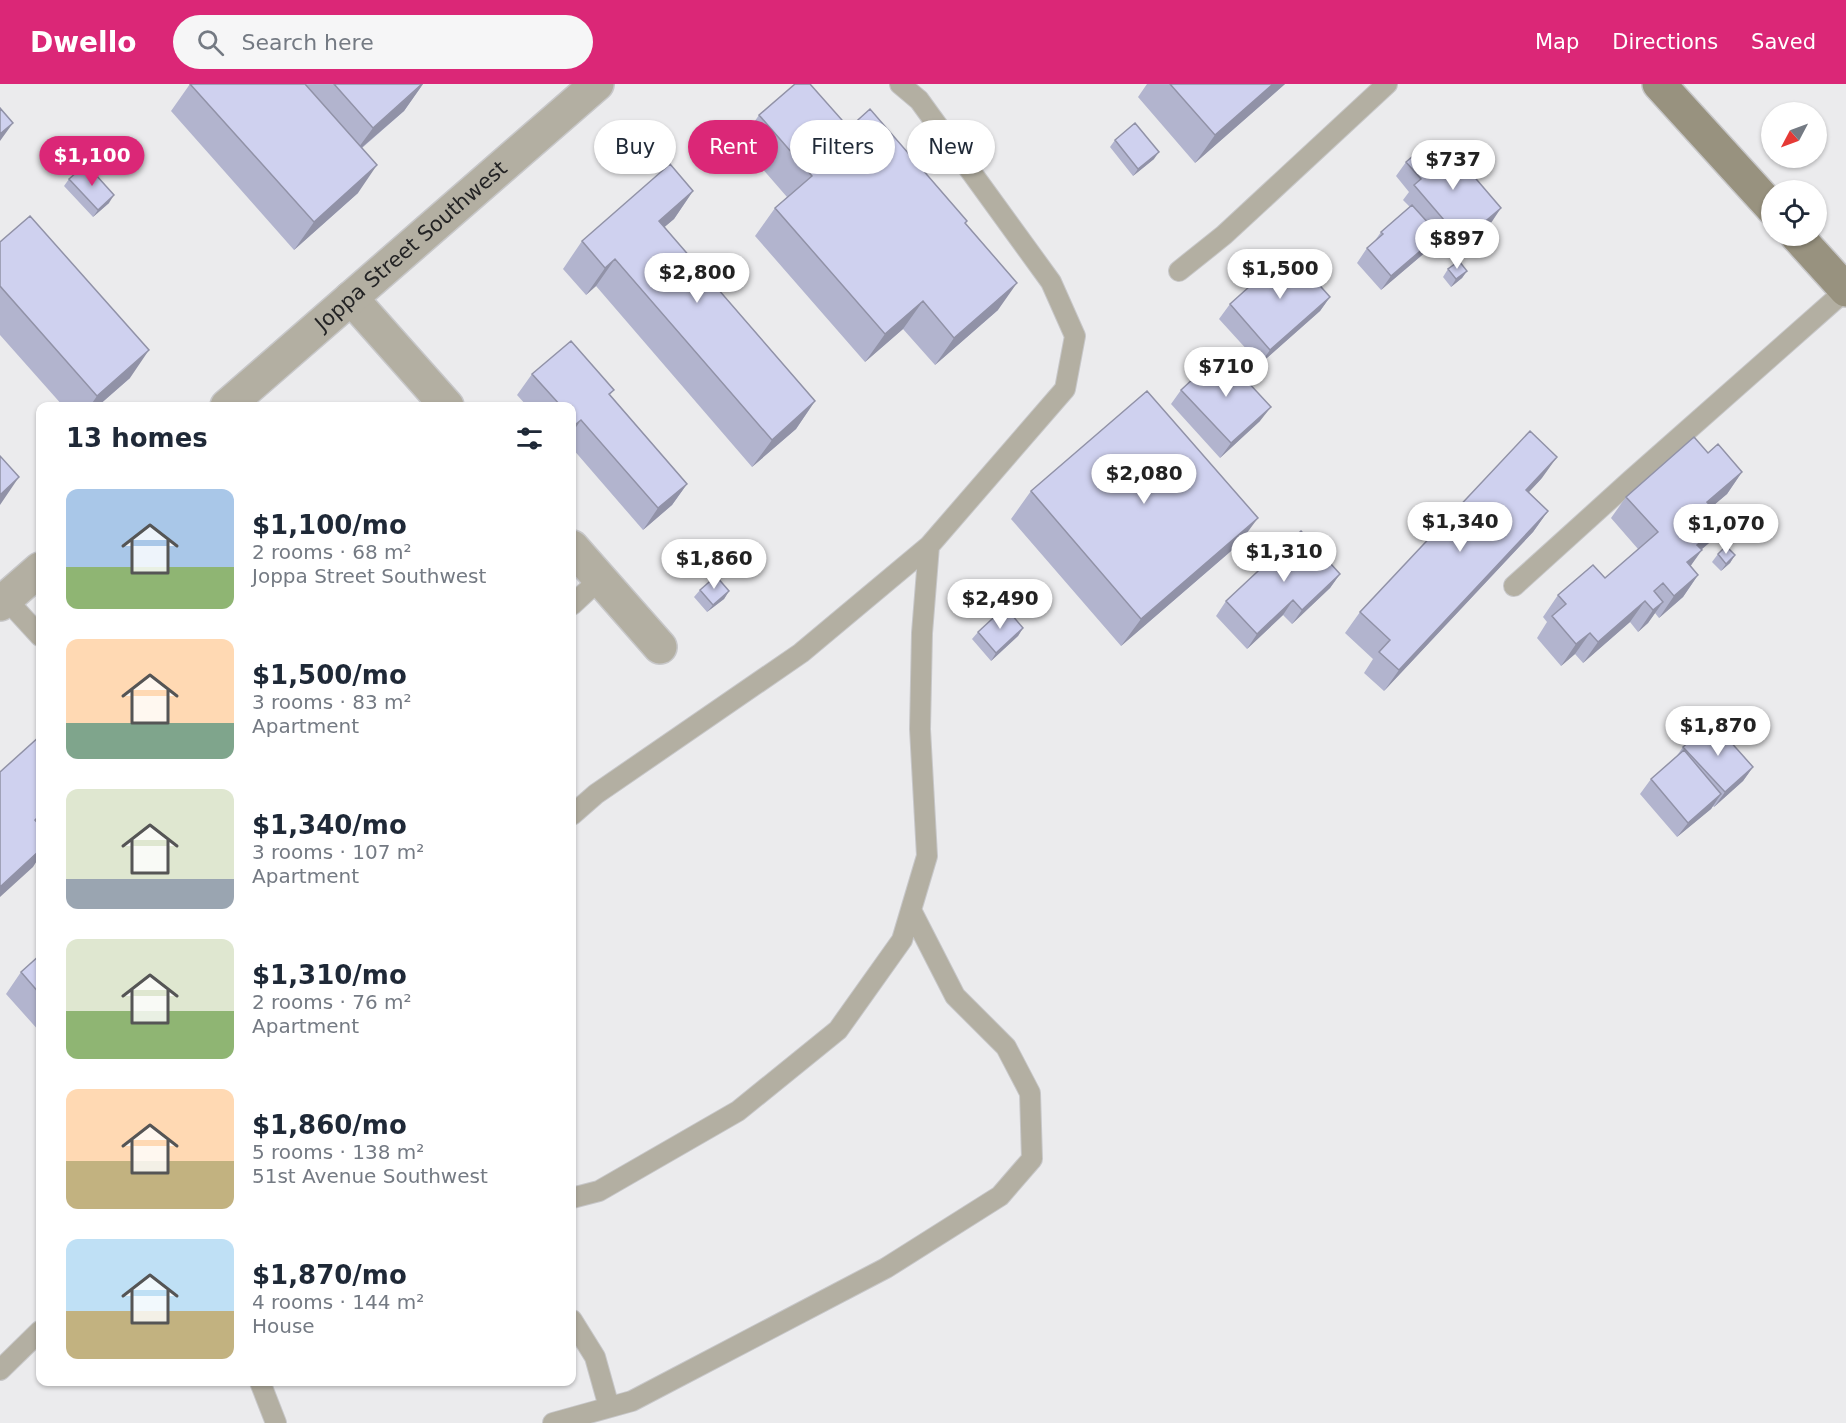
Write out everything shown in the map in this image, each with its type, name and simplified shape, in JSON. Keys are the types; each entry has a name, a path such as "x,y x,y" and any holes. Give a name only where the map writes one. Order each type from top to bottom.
{"street":[{"name":"Joppa Street Southwest","path":"240,402 351,298 597,84"},
{"path":"1659,84 1761,196"},
{"path":"1806,246 1846,290"},
{"path":"351,298 443,402"},
{"path":"576,552 660,647"},
{"path":"3,601 36,572"}],"lane":[{"path":"576,812 596,794 801,653 929,546 1065,389 1075,336 1051,282 919,100 900,84"},
{"path":"1179,271 1224,235 1387,84"},
{"path":"1515,586 1846,290"},
{"path":"576,1197 599,1191 738,1111 838,1030 902,940 927,856 920,729 922,633 929,546"},
{"path":"576,601 600,579"},
{"path":"3,601 36,632"},
{"path":"553,1423 632,1401 886,1268 1000,1196 1032,1159 1030,1093 1006,1047 955,996 911,910"},
{"path":"576,1326 595,1357 609,1407"},
{"path":"0,1370 36,1335"},
{"path":"262,1386 276,1423"}],"building":[{"path":"190,84 305,84 377,165 314,222"},
{"path":"334,84 422,84 373,128"},
{"path":"795,84 810,84 842,120 790,120 790,151 778,137 778,120 763,120 759,115"},
{"path":"1170,84 1273,84 1215,135"},
{"path":"0,108 13,123 0,134"},
{"path":"870,109 880,120 858,120"},
{"path":"1135,123 1159,152 1138,169 1115,140"},
{"path":"895,138 907,152 907,174 926,174 1017,283 954,338 923,301 885,334 775,208 812,176 810,174 895,174"},
{"path":"1428,143 1443,160 1453,152 1501,208 1462,241 1414,185 1421,179 1406,162"},
{"path":"86,164 114,195 98,210 69,179"},
{"path":"676,171 693,191 659,221 815,401 772,440 615,259 605,268 582,241 659,174 676,174"},
{"path":"1412,205 1439,235 1391,276 1367,248 1383,234 1381,232"},
{"path":"30,216 149,350 97,396 0,286 0,242"},
{"path":"1289,251 1330,297 1270,350 1230,304"},
{"path":"1459,261 1467,271 1456,279 1448,269"},
{"path":"571,341 614,390 609,394 687,484 658,508 581,420 576,424 576,402 557,402 532,374"},
{"path":"1221,353 1271,407 1231,443 1181,390"},
{"path":"1147,391 1258,518 1141,619 1031,491"},
{"path":"1530,431 1557,457 1526,490 1548,511 1399,670 1379,652 1390,640 1360,612"},
{"path":"1694,437 1708,453 1718,444 1742,472 1707,502 1724,522 1697,545 1702,550 1687,562 1698,575 1674,596 1663,583 1654,591 1663,602 1653,610 1645,601 1598,642 1590,633 1576,644 1552,616 1566,604 1558,595 1593,565 1605,578 1658,532 1626,497"},
{"path":"0,456 19,477 0,495"},
{"path":"1301,531 1340,574 1302,610 1293,600 1257,634 1226,601"},
{"path":"1726,546 1735,555 1726,564 1718,554"},
{"path":"716,576 729,591 713,605 700,590"},
{"path":"1005,607 1023,628 996,653 978,632"},
{"path":"1712,721 1753,767 1725,792 1683,747"},
{"path":"36,740 36,854 0,887 0,772"},
{"path":"1684,750 1721,794 1688,823 1651,779"},
{"path":"36,959 36,989 21,972"}]}
